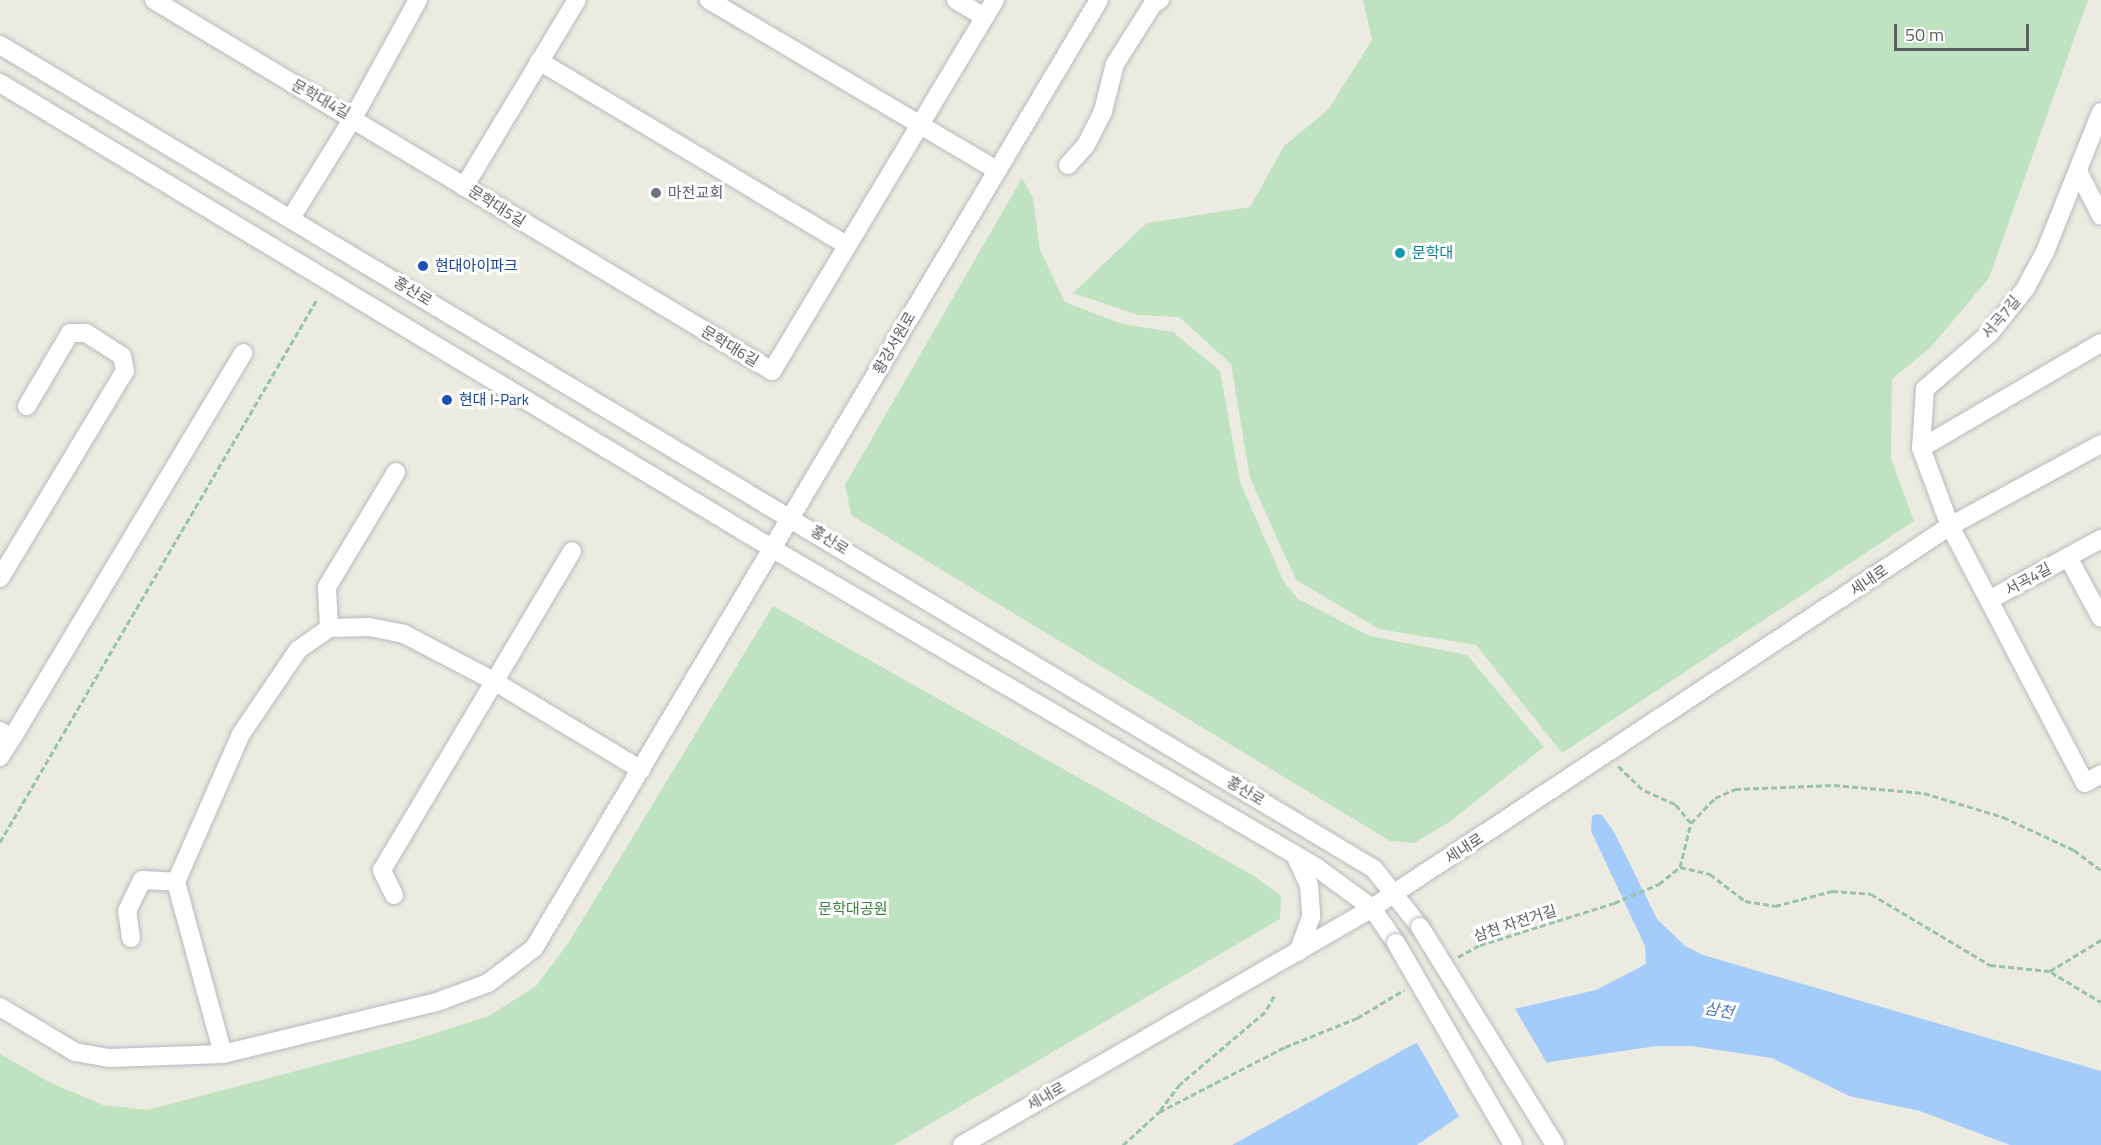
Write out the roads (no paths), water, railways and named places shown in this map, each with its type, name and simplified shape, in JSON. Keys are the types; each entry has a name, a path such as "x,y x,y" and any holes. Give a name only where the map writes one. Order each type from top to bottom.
{"street":[{"name":"문학대4길","path":"154,0 352,120 418,0"},
{"name":"문학대5길","path":"577,0 464,187 623,283"},
{"path":"710,0 996,170"},
{"path":"956,0 984,17"},
{"name":"문학대6길","path":"623,283 772,371 994,0"},
{"name":"황강서원로","path":"0,1007 75,1052 110,1058 224,1054 437,1002 488,983 534,948 1098,0"},
{"path":"1068,165 1086,145 1103,111 1115,64 1153,4 1160,0"},
{"name":"홍산로","path":"0,45 792,517 1374,869 1420,927 1555,1145"},
{"path":"539,61 847,245"},
{"name":"홍산로","path":"0,83 773,549 1347,886 1372,909 1396,943 1513,1145"},
{"name":"서곡7길","path":"1950,526 1921,448 1925,388 1990,333 2025,289 2045,252 2079,173 2101,112"},
{"path":"291,218 352,120 464,187"},
{"path":"2079,173 2101,216"},
{"path":"0,578 125,371 122,356 86,333 70,333 27,406"},
{"path":"1921,448 2101,343"},
{"path":"0,757 6,735 243,352"},
{"name":"세내로","path":"962,1145 1372,909 1950,526 2101,444"},
{"path":"329,628 327,587 396,472"},
{"path":"1950,526 2085,783 2101,774"},
{"name":"서곡4길","path":"1989,600 2101,539"},
{"path":"394,895 382,870 492,680 572,551"},
{"name":"서곡4길","path":"2068,557 2101,618"},
{"path":"224,1054 176,882 241,734 298,650 329,628 369,627 404,634 492,680 641,770"},
{"path":"1295,855 1309,885 1311,917 1298,952"},
{"path":"131,938 127,911 142,880 176,882"}],"water":[{"name":"삼천","path":"1602,815 1614,832 1657,919 1685,946 1703,955 2101,1071 2101,1145 2010,1145 1920,1111 1849,1096 1772,1058 1691,1046 1656,1046 1549,1062 1518,1076 1417,1145 1232,1145 1412,1045 1484,1016 1596,990 1646,964 1645,946 1591,831 1592,816"}],"place":[{"name":"마전교회","path":"656,193"},
{"name":"문학대","path":"1400,253"},
{"name":"현대아이파크","path":"423,266"},
{"name":"현대 I-Park","path":"447,400"}],"park label":[{"name":"문학대공원","path":"853,909"}]}
